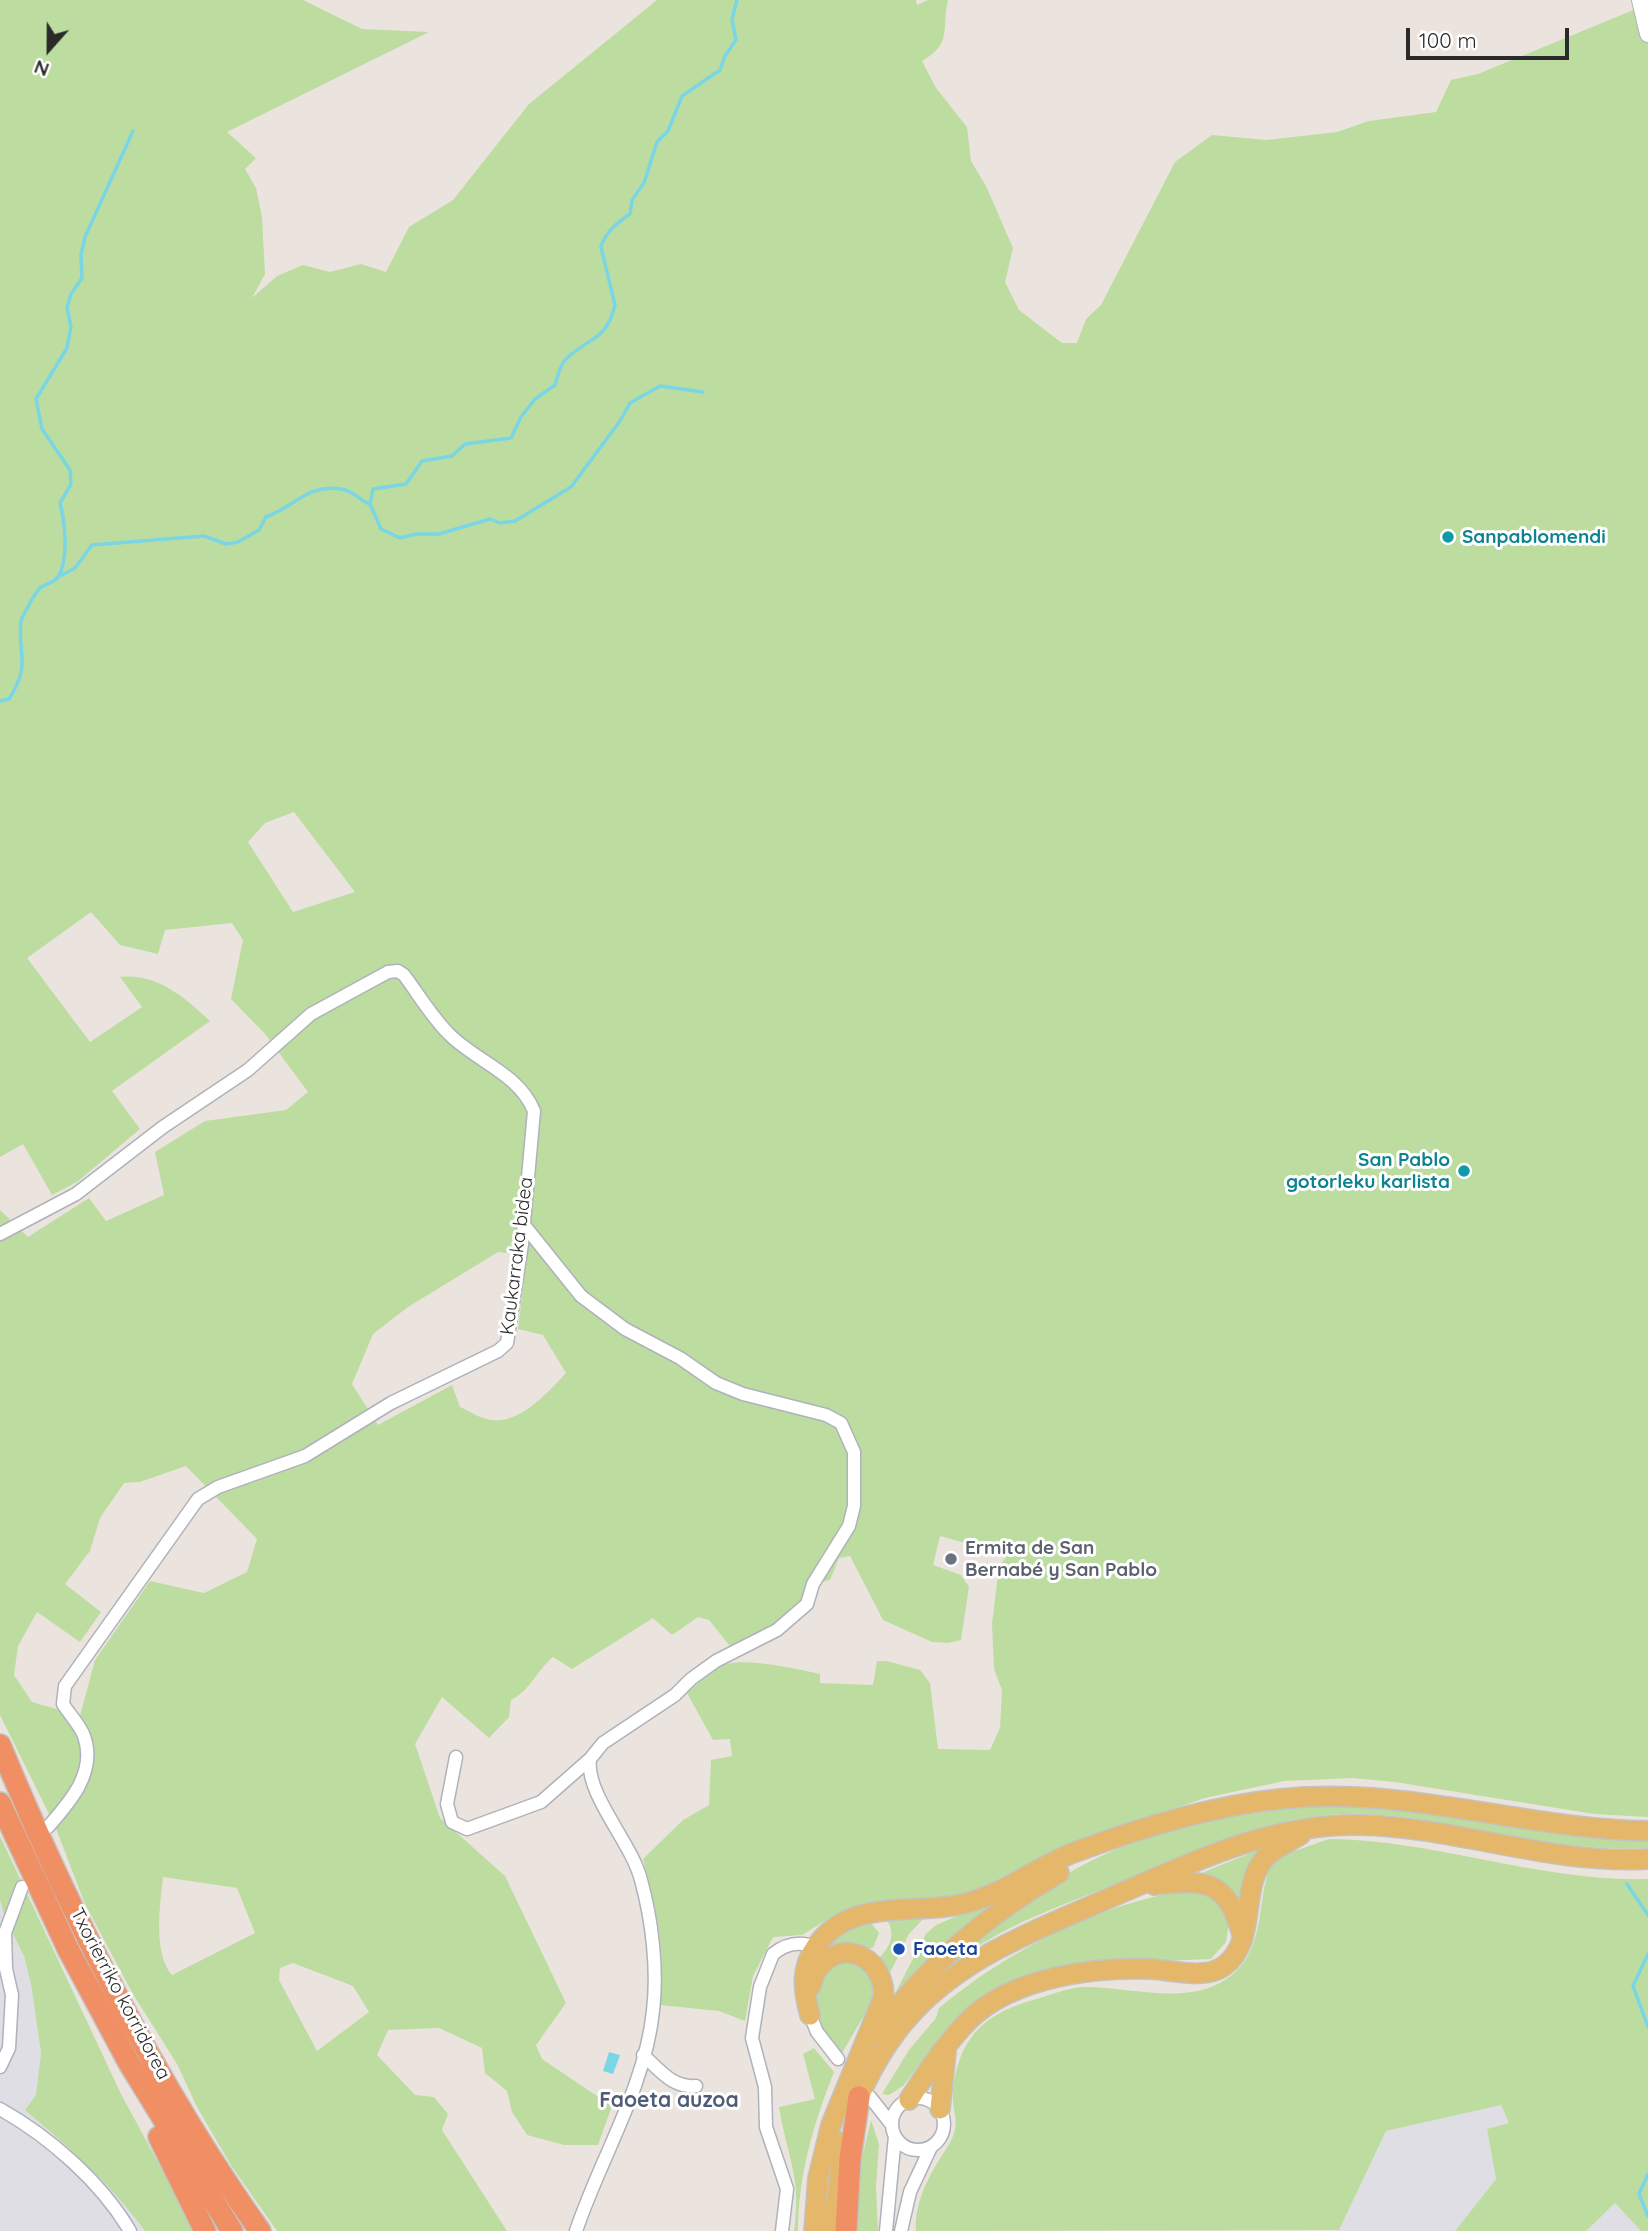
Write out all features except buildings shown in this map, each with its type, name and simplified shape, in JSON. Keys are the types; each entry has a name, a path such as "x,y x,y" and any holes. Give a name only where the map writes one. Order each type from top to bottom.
{"highway":[{"name":"Txorierriko korridorea","path":"0,1745 68,1894 118,1993 197,2134 260,2231"},
{"name":"Txorierriko korridorea","path":"0,1803 68,1949 129,2063 232,2231"},
{"path":"129,2063 150,2118 205,2231"},
{"path":"846,2231 850,2159 859,2097"}],"main road":[{"path":"810,2015 803,1991 804,1973 816,1947 833,1928 857,1916 970,1902 1069,1855 1222,1808 1267,1801 1360,1796 1425,1801 1579,1827 1648,1831"},
{"path":"832,2231 838,2169 859,2097 880,2058 914,2011 966,1967 1020,1937 1246,1842 1315,1827 1388,1826 1560,1854 1648,1859"},
{"path":"904,2104 970,2020 1009,1994 1046,1981 1085,1974 1149,1969 1210,1972 1223,1967 1232,1958 1242,1937 1258,1868 1265,1857 1315,1827"},
{"path":"848,2060 909,1993 971,1933 1036,1887 1152,1828"},
{"path":"1132,1888 1184,1881 1204,1884 1230,1900 1242,1937"},
{"path":"810,2015 813,1977 822,1964 841,1953 852,1953 873,1963 879,1972 884,1996 848,2060 825,2145 814,2231"},
{"path":"940,2109 946,2050"}],"street":[{"path":"1640,0 1648,34"},
{"name":"Kaukarraka bidea","path":"0,1234 76,1194 163,1127 248,1070 311,1014 388,972 398,971 448,1034 527,1094 534,1111 524,1225 507,1343 498,1351 391,1403 305,1456 218,1487 198,1499 65,1686 63,1704 83,1735 88,1760 81,1785 48,1827"},
{"path":"456,1757 447,1810 452,1822 467,1829 541,1802 590,1759 603,1743 675,1695 716,1661 777,1630 807,1604 813,1584 849,1527 854,1506 855,1466 849,1435 841,1423 826,1415 743,1394 716,1383 680,1358 625,1329 581,1296 524,1225"},
{"path":"576,2231 643,2055 653,2011 651,1936 641,1876 593,1782 590,1759"},
{"path":"0,2067 9,2048 12,1995 6,1969 5,1933 22,1887"},
{"path":"782,2231 787,2189 766,2127 765,2087 752,2038 760,1987 773,1954 792,1944 804,1942 816,1947"},
{"path":"810,2015 817,2032 848,2060"},
{"path":"643,2055 674,2084 682,2088 696,2086"},
{"path":"901,2231 910,2192 931,2147 944,2131 940,2109 925,2099 904,2104 870,2097 894,2131 913,2150 931,2147"},
{"path":"886,2231 894,2131 904,2104"},
{"path":"0,2109 52,2144 118,2211 130,2231"}],"shaded area":[{"path":"0,1900 5,1918 24,1956 41,2053 36,2095 25,2110 82,2159 126,2204 145,2231 0,2231"},
{"path":"1501,2105 1509,2123 1487,2129 1496,2179 1455,2231 1333,2231 1339,2230 1386,2131"},
{"path":"1615,2203 1641,2231 1583,2231"}],"green space":[{"path":"0,0 303,0 362,29 429,32 227,132 256,158 245,169 256,188 262,217 265,274 252,298 277,276 303,265 330,272 361,264 386,272 409,227 453,200 529,104 657,0 916,0 917,5 928,0 948,0 942,42 922,61 936,88 967,127 971,161 986,186 1013,248 1005,282 1019,310 1062,343 1077,343 1086,319 1101,305 1175,162 1212,135 1266,140 1337,132 1369,121 1436,112 1451,80 1478,74 1648,4 1648,1817 1594,1814 1395,1782 1353,1778 1284,1781 1205,1798 1061,1848 968,1894 861,1907 839,1912 802,1935 773,1937 753,1976 745,2021 719,2011 660,2005 662,1968 659,1931 643,1859 683,1820 709,1805 711,1760 732,1756 730,1739 713,1740 687,1693 706,1677 727,1664 747,1662 820,1674 820,1683 873,1685 877,1661 887,1661 920,1670 930,1683 938,1749 990,1750 1000,1728 1002,1690 994,1669 992,1624 999,1566 1008,1555 940,1536 933,1565 961,1575 969,1587 961,1640 948,1643 932,1642 883,1620 850,1556 839,1558 830,1580 819,1583 773,1626 730,1646 709,1620 698,1617 672,1635 653,1618 572,1669 553,1657 523,1691 511,1700 509,1717 489,1738 442,1697 415,1744 440,1818 505,1876 566,2003 536,2045 542,2059 612,2106 598,2145 564,2145 527,2135 512,2112 507,2091 485,2073 482,2048 439,2028 388,2030 377,2055 415,2095 434,2097 448,2114 442,2130 507,2231 277,2231 232,2167 197,2107 177,2064 133,1994 85,1904 55,1826 0,1715 0,1210 28,1237 89,1198 106,1221 164,1195 155,1152 205,1121 286,1110 308,1092 265,1034 231,999 243,940 232,923 165,930 158,954 120,945 91,912 27,958 90,1042 142,1007 120,977 146,979 169,988 210,1021 112,1091 140,1129 77,1182 52,1195 23,1144 0,1157","holes":["294,812 355,892 293,912 248,842 265,823","498,1252 527,1255 518,1329 543,1335 566,1373 530,1407 509,1418 486,1419 460,1407 452,1385 378,1425 352,1384 373,1334 408,1307","186,1466 257,1539 247,1572 204,1593 150,1581 95,1660 80,1716 32,1702 14,1675 18,1646 37,1612 80,1642 101,1612 65,1584 90,1551 100,1518 124,1483 140,1482","163,1877 237,1888 255,1933 172,1975 162,1955 160,1901","293,1963 353,1986 369,2012 317,2051 279,1980 280,1968"]},
{"path":"1302,1806 1401,1808 1575,1836 1648,1840 1648,1848 1577,1846 1436,1822 1365,1814 1300,1819 1238,1835 1208,1846 1032,1918 983,1943 928,1985 1004,1916 1091,1861 1154,1835 1190,1825"},
{"path":"0,1836 121,2094 195,2231 145,2231 89,2167 25,2110 36,2095 41,2053 24,1956 5,1918 0,1900"},
{"path":"1329,1839 1409,1846 1568,1874 1648,1879 1648,2231 1641,2231 1615,2203 1586,2231 1455,2231 1496,2179 1487,2129 1509,2123 1501,2105 1386,2131 1339,2230 916,2231 922,2192 954,2133 956,2122 953,2091 959,2062 967,2043 984,2024 1017,2005 1072,1988 1108,1988 1169,1994 1207,1988 1225,1980 1240,1967 1253,1944 1270,1866 1280,1856"},
{"path":"1258,1850 1246,1874 1243,1911 1229,1890 1199,1874"},
{"path":"1187,1890 1218,1899 1230,1917 1226,1942 1211,1959 1085,1964 963,2015 944,2033 903,2086 889,2095 882,2094 909,2050 936,2018 939,2008 994,1967 1055,1933 1087,1919 1153,1897"},
{"path":"1011,1893 933,1956 893,1997 926,1934 936,1925"},
{"path":"924,1918 909,1934 890,1973 880,1957 891,1939 891,1929 886,1919"},
{"path":"863,1923 872,1924 879,1933 873,1948 843,1946 825,1950 829,1939"},
{"path":"851,1961 867,1972 873,1995 872,2002 842,2053 822,2028 816,1995 824,1976 831,1968"},
{"path":"814,2048 834,2072 808,2150 798,2231 794,2231 795,2181 779,2107 815,2099 803,2054"},
{"path":"871,2120 879,2144 876,2187 878,2231 855,2231 858,2174"}],"water":[{"path":"609,2052 620,2055 613,2074 603,2071"}],"waterway":[{"path":"58,577 75,568 92,545 204,536 226,544 238,542 259,530 266,517 319,490 345,490 370,504 373,489 406,484 422,461 452,456 465,444 511,438 521,417 535,399 555,385 564,362 607,326 615,305 601,247 612,228 630,214 632,200 644,183 657,142 668,131 682,96 720,70 725,56 736,40 732,19 737,0"},
{"path":"0,701 9,699 20,676 21,621 38,590 58,577 64,561 64,530 60,503 71,484 70,470 42,429 36,399 67,348 71,327 67,307 71,294 82,278 81,255 85,237 133,131"},
{"path":"370,504 381,529 400,538 416,534 439,534 490,519 500,523 515,521 571,487 620,421 630,403 660,386 703,392"},
{"path":"1627,1884 1648,1915"},
{"path":"1648,1954 1633,1986 1648,2027"},
{"path":"1648,2174 1639,2194 1648,2216"}],"place":[{"name":"Sanpablomendi","path":"1448,537"},
{"name":"San Pablo gotorleku karlista","path":"1464,1171"},
{"name":"Ermita de San Bernabé y San Pablo","path":"951,1559"},
{"name":"Faoeta","path":"899,1949"}],"district":[{"name":"Faoeta auzoa","path":"669,2101"}]}
